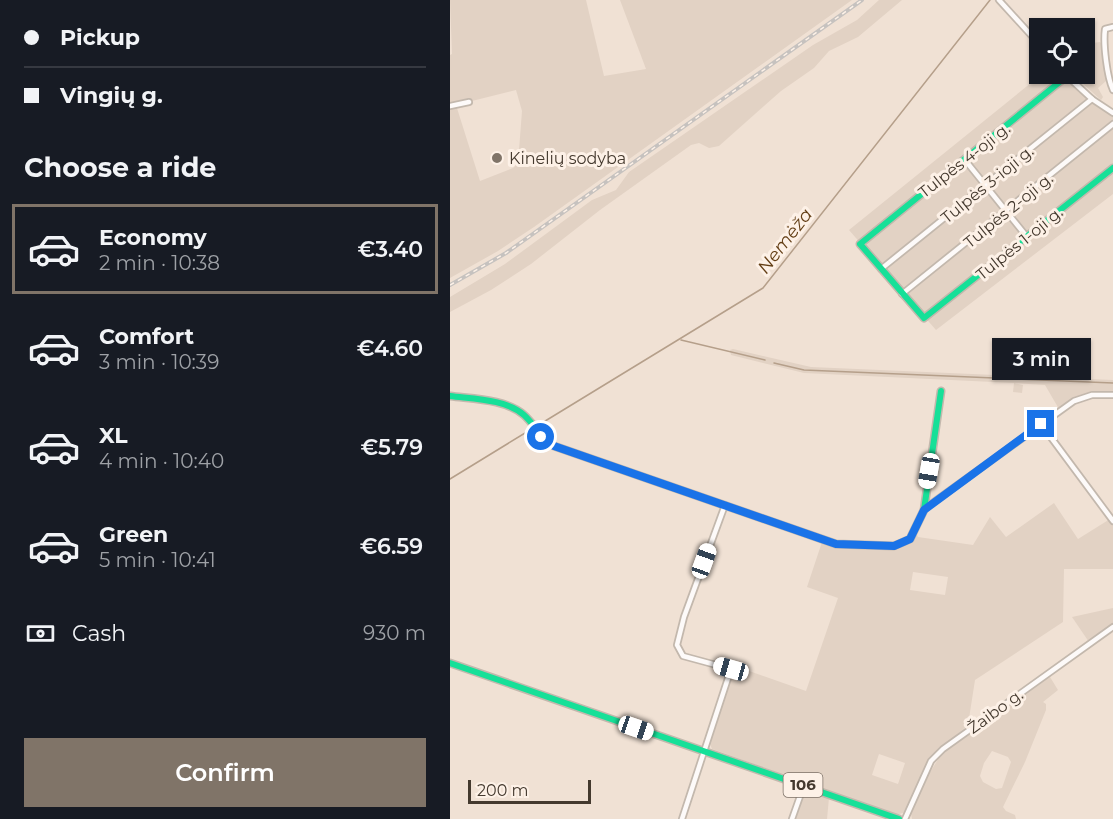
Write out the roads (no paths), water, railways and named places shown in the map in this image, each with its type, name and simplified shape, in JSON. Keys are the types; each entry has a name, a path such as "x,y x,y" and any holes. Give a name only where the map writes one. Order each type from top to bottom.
{"street":[{"path":"999,0 1029,33"},
{"path":"1113,27 1105,30 1104,42 1108,77 1113,90"},
{"name":"Tulpės 4-oji g.","path":"881,269 860,244 1055,84"},
{"path":"1076,84 1110,111 1113,106"},
{"name":"Tulpės 3-ioji g.","path":"881,269 1092,99"},
{"path":"450,106 469,102"},
{"name":"Tulpės 2-oji g.","path":"902,294 1113,124"},
{"path":"965,160 1026,237"},
{"name":"Tulpės 1-oji g.","path":"902,294 924,318 1113,168"},
{"path":"881,269 902,294"},
{"path":"450,396 514,409 526,418 541,437 554,446 725,505 847,546 894,546 906,542 924,510 941,391"},
{"path":"924,510 1079,398 1092,394 1113,395"},
{"path":"1041,424 1113,521"},
{"path":"682,819 706,752 731,669 683,656 677,645 684,616 725,505"},
{"name":"Žaibo g.","path":"905,819 932,761 943,749 1113,627"},
{"name":"106","path":"450,663 899,819"},
{"path":"792,819 804,785"}],"waterway":[{"name":"Nemėža","path":"537,426 763,288 990,0"},
{"path":"681,340 765,360"},
{"path":"774,363 804,370 1113,383"},
{"name":"Nemėža","path":"450,479 530,430"}],"railway":[{"path":"450,285 506,253 862,0"}],"place":[{"name":"Kinelių sodyba","path":"497,158"}]}
